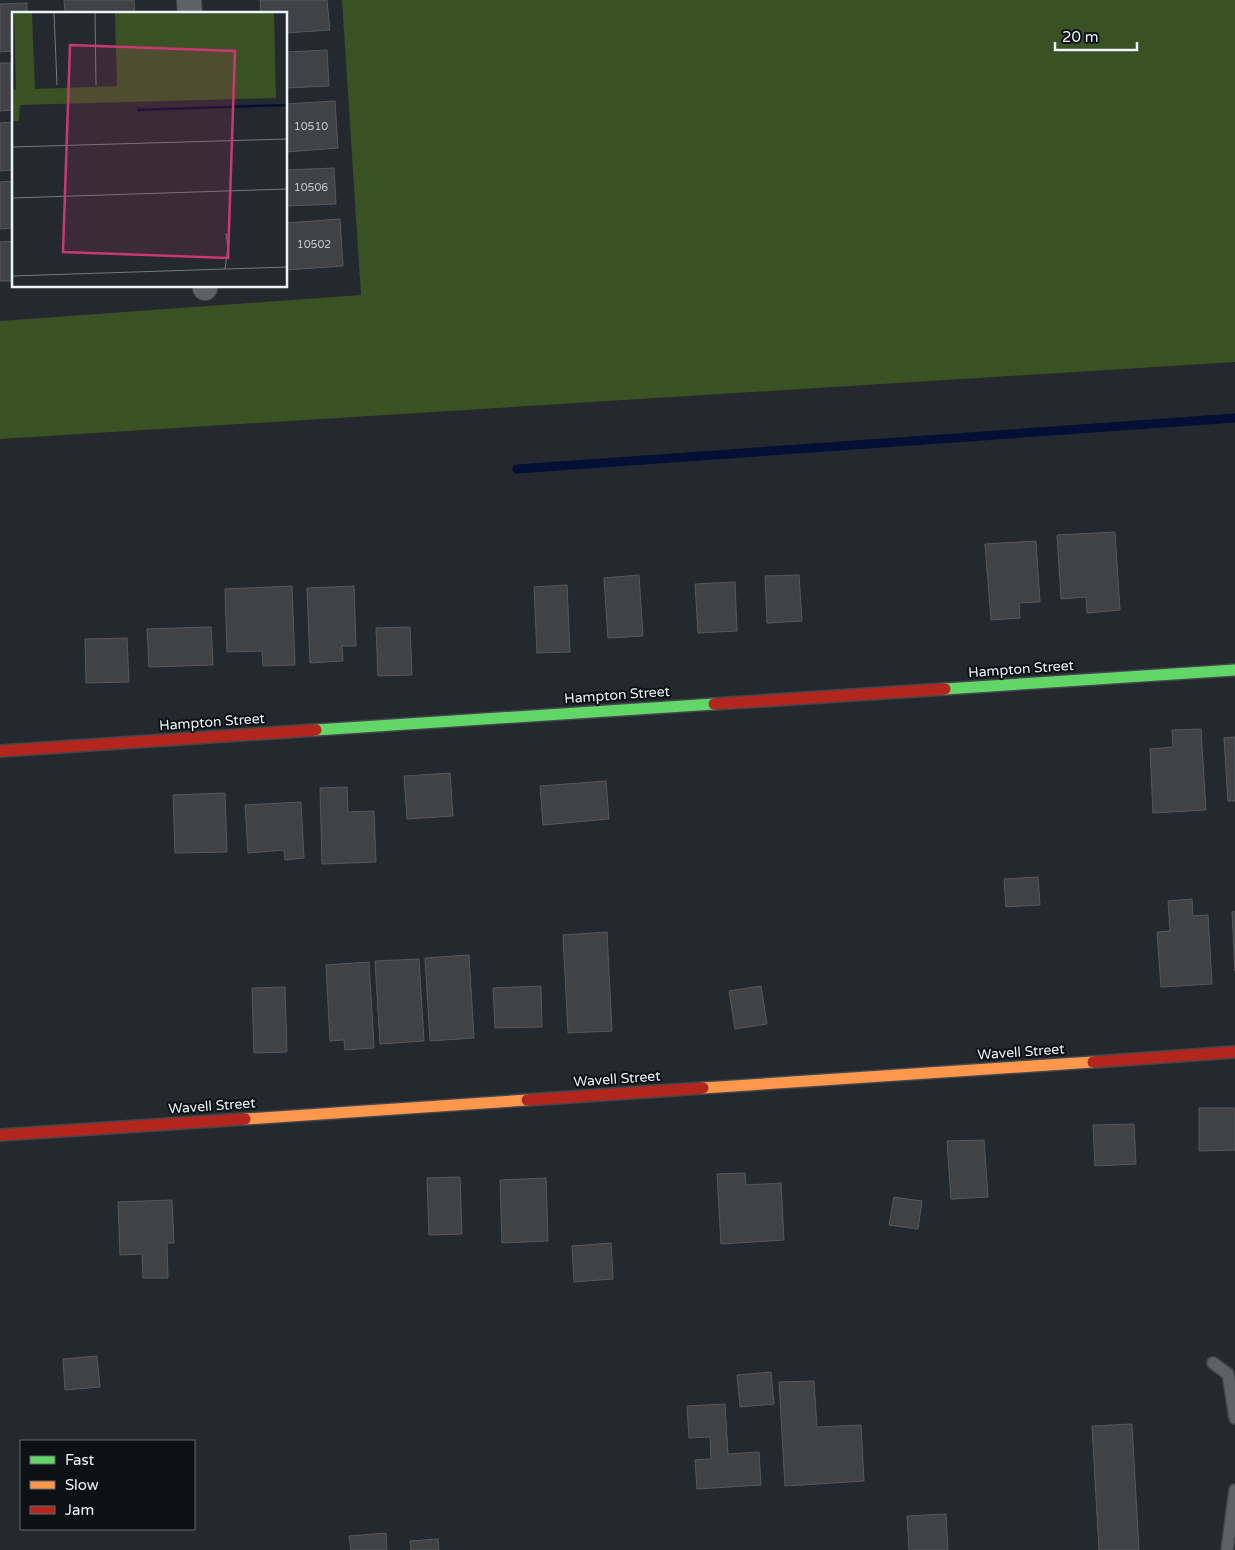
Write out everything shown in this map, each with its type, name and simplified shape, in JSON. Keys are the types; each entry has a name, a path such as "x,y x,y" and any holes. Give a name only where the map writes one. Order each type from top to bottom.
{"street":[{"name":"Hampton Street","path":"0,751 1235,670"},
{"name":"Wavell Street","path":"0,1135 1235,1052"}],"lane":[{"path":"1212,1363 1228,1374 1235,1418"},
{"path":"1227,1550 1235,1490"}],"green space":[{"path":"342,0 1235,0 1235,362 0,439 0,321 361,295"}],"building":[{"path":"64,0 134,0 135,12 65,12"},
{"path":"260,0 327,0 330,30 288,33 288,12 261,12"},
{"path":"27,3 27,12 12,12 12,51 0,52 0,4"},
{"path":"327,50 329,86 288,88 288,52"},
{"path":"0,63 12,63 12,110 0,111"},
{"path":"335,101 338,148 288,152 288,104"},
{"path":"12,122 12,170 0,171 0,123"},
{"path":"334,168 336,204 288,206 288,170"},
{"path":"12,181 12,228 0,229 0,182"},
{"path":"340,219 343,266 288,270 288,223"},
{"path":"12,241 12,281 0,281 0,242"},
{"path":"1115,532 1120,610 1087,613 1086,597 1061,599 1057,535"},
{"path":"1036,541 1040,602 1019,603 1020,618 991,620 985,544"},
{"path":"639,575 643,636 608,638 604,578"},
{"path":"799,575 802,621 767,623 765,576"},
{"path":"735,582 737,631 698,633 695,584"},
{"path":"567,585 570,652 537,653 534,587"},
{"path":"292,586 295,665 263,666 262,651 227,652 225,589"},
{"path":"354,586 356,646 342,646 343,661 310,663 307,588"},
{"path":"211,627 213,665 149,667 147,629"},
{"path":"410,627 412,675 378,676 376,628"},
{"path":"127,638 129,682 86,683 85,639"},
{"path":"1201,729 1206,810 1153,813 1150,749 1173,747 1172,730"},
{"path":"1235,737 1235,801 1228,801 1224,738"},
{"path":"450,773 453,816 407,819 404,776"},
{"path":"606,781 609,819 543,825 540,786"},
{"path":"347,787 348,812 374,811 376,862 322,864 320,788"},
{"path":"225,793 227,852 175,853 173,795"},
{"path":"301,802 304,858 285,860 284,850 248,853 245,805"},
{"path":"1038,877 1040,905 1006,907 1004,879"},
{"path":"1192,899 1193,916 1208,915 1212,984 1161,987 1157,932 1170,931 1168,901"},
{"path":"1235,911 1235,971 1232,912"},
{"path":"607,932 612,1031 568,1033 563,935"},
{"path":"469,955 474,1038 430,1041 425,958"},
{"path":"419,959 424,1041 380,1044 375,961"},
{"path":"369,962 374,1048 345,1050 344,1040 330,1041 326,965"},
{"path":"541,986 542,1027 495,1028 493,988"},
{"path":"761,986 767,1024 735,1029 729,991"},
{"path":"285,987 287,1052 254,1053 252,988"},
{"path":"1199,1108 1235,1108 1235,1150 1199,1151"},
{"path":"1134,1124 1136,1164 1095,1166 1093,1125"},
{"path":"984,1140 988,1197 951,1199 947,1141"},
{"path":"745,1173 746,1185 781,1183 784,1240 721,1244 717,1174"},
{"path":"460,1177 462,1234 429,1235 427,1178"},
{"path":"546,1178 548,1241 502,1243 500,1180"},
{"path":"894,1197 922,1201 918,1229 889,1225"},
{"path":"172,1200 174,1243 167,1243 168,1278 143,1278 142,1254 120,1255 118,1202"},
{"path":"611,1243 613,1279 574,1282 572,1246"},
{"path":"97,1356 100,1387 65,1390 63,1359"},
{"path":"771,1372 774,1404 740,1407 737,1375"},
{"path":"814,1381 817,1427 861,1425 864,1481 785,1486 779,1382"},
{"path":"725,1404 728,1454 759,1452 761,1485 697,1489 695,1460 711,1459 710,1437 689,1438 687,1406"},
{"path":"1132,1424 1139,1550 1099,1550 1092,1426"},
{"path":"946,1514 948,1550 909,1550 907,1516"},
{"path":"386,1533 387,1550 351,1550 349,1536"},
{"path":"438,1539 439,1550 411,1550 410,1541"}],"waterway":[{"path":"517,469 1235,418"}],"traffic: fast":[{"path":"945,689 1235,670"},
{"path":"316,730 714,704"}],"traffic: slow":[{"path":"703,1088 1093,1062"},
{"path":"245,1119 527,1100"}],"traffic: jam":[{"path":"714,704 945,689"},
{"path":"0,751 316,730"},
{"path":"1093,1062 1235,1052"},
{"path":"527,1100 703,1088"},
{"path":"0,1135 245,1119"}]}
